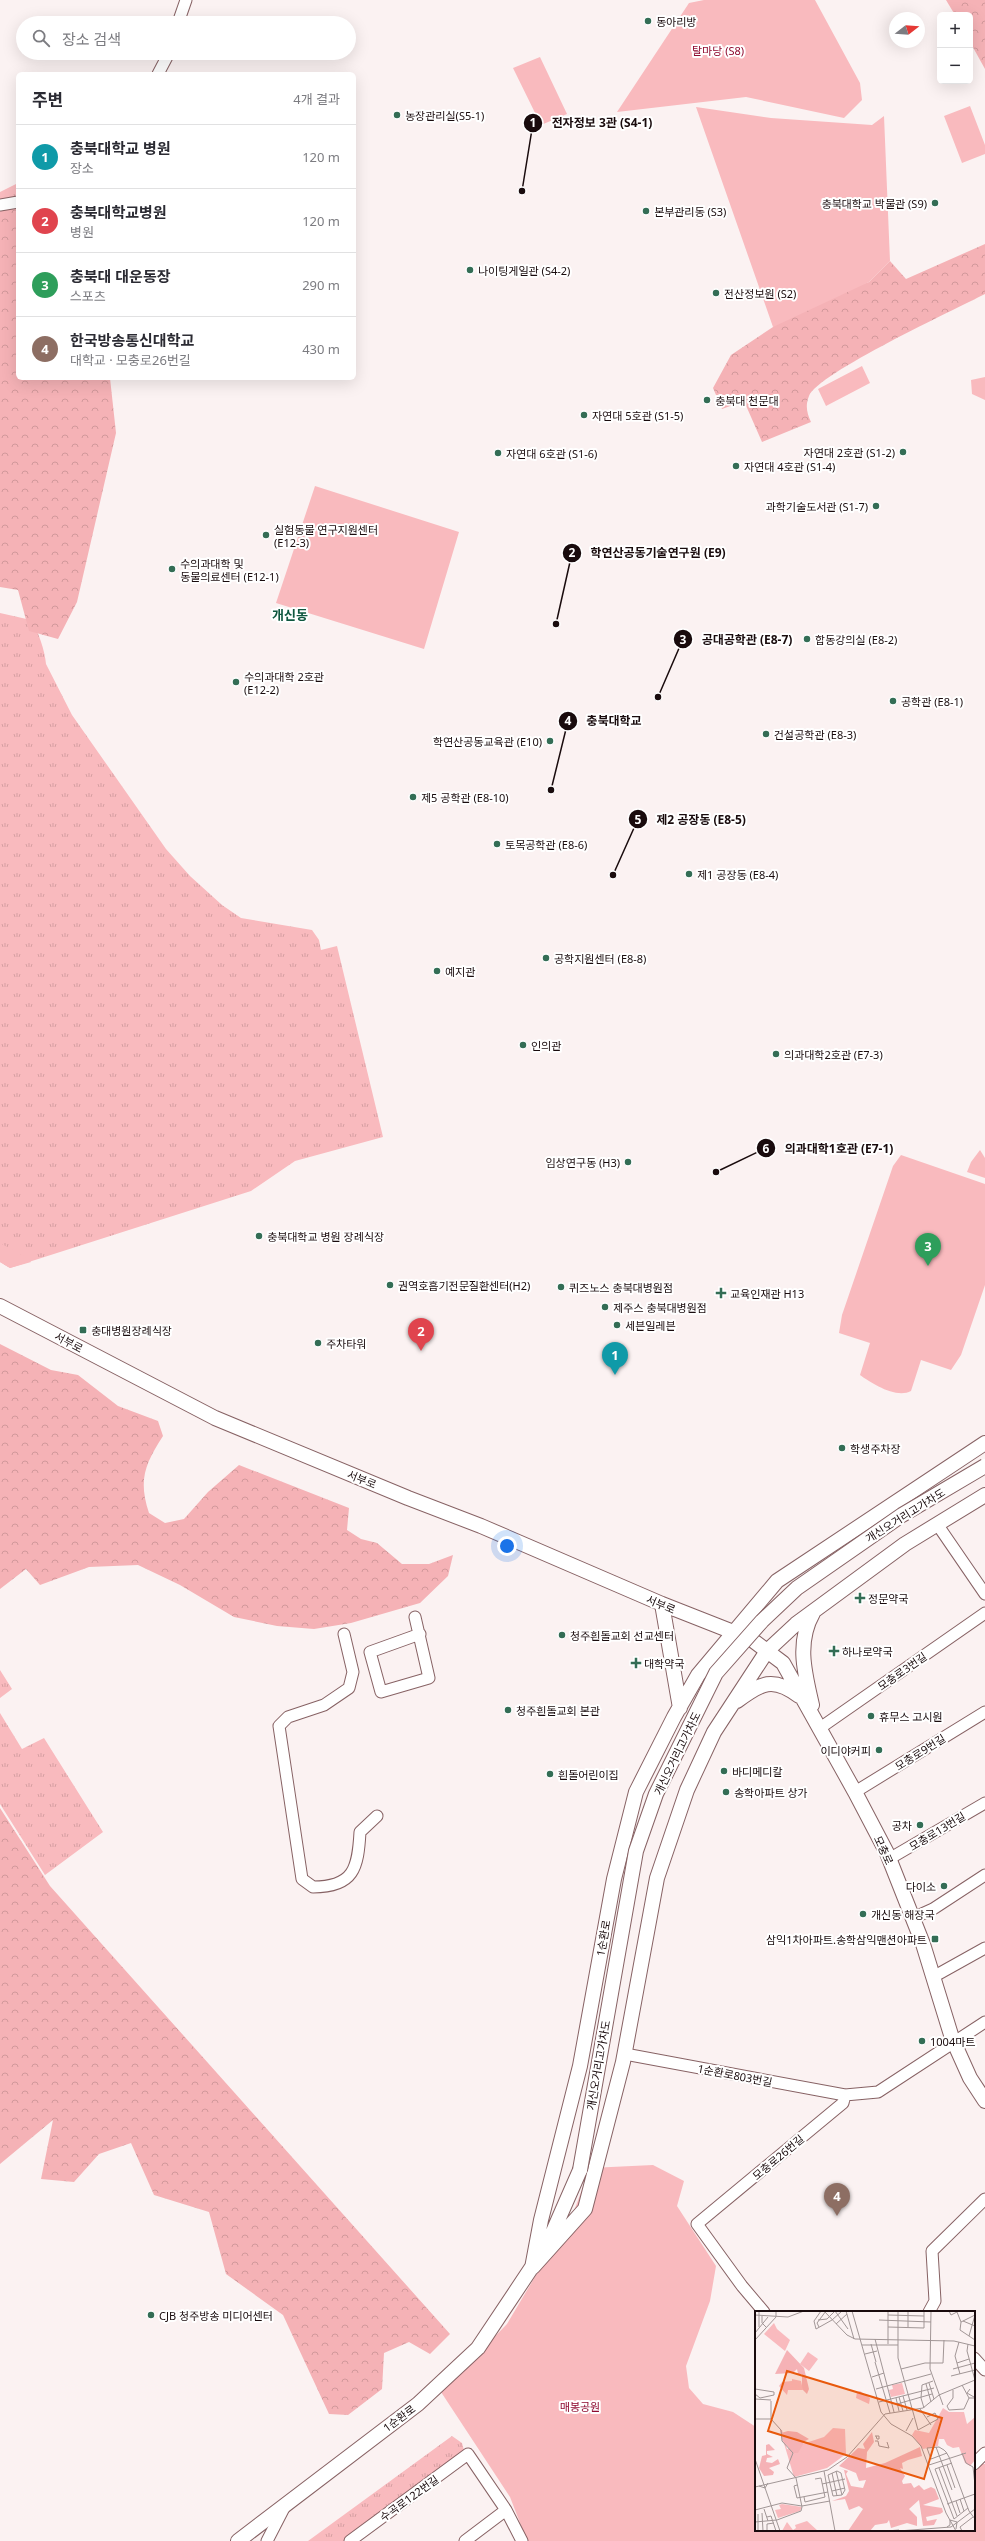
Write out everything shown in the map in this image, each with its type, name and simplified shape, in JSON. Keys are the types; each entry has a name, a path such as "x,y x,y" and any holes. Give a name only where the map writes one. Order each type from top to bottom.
{"main road":[{"name":"서부로","path":"0,1306 215,1418 481,1526 733,1633"},
{"name":"1순환로","path":"532,2268 541,2220 580,2066 614,1879 634,1799 698,1675 777,1581 985,1443"},
{"name":"개신오거리고가차도","path":"580,2170 636,1851 656,1794 716,1674 762,1621 797,1588 902,1515 985,1466"},
{"path":"532,2268 585,2209 625,2054 657,1878 687,1790 714,1732 767,1651 815,1610 905,1544 985,1495"},
{"path":"662,1604 680,1708"},
{"path":"815,1610 804,1636 803,1652 804,1672 820,1728"},
{"name":"모충로","path":"733,1633 751,1639 783,1662 855,1792 889,1859 913,1918 954,2041 970,2078 985,2101"},
{"path":"730,1706 750,1691 774,1682 786,1686 804,1699"},
{"name":"1순환로","path":"238,2541 418,2404 451,2376 478,2348 548,2243 580,2170"}],"street":[{"path":"180,16 186,0"},
{"path":"159,72 165,60"},
{"path":"0,205 16,202"},
{"path":"938,1524 985,1594"},
{"name":"모충로3번길","path":"820,1728 985,1613"},
{"path":"415,1617 420,1634 429,1678 381,1692 370,1652 420,1634"},
{"path":"344,1634 353,1672 349,1688 324,1705 288,1717 279,1726 302,1879 313,1887 339,1884 351,1874 358,1859 360,1832 378,1816"},
{"name":"모충로9번길","path":"855,1792 985,1712"},
{"name":"모충로13번길","path":"889,1859 985,1803"},
{"path":"913,1918 933,1909 985,1875"},
{"path":"933,1977 985,1948"},
{"path":"845,2095 878,2092 985,2022"},
{"name":"1순환로803번길","path":"625,2054 845,2095"},
{"name":"모충로26번길","path":"763,2311 742,2286 697,2224 843,2103 845,2095"},
{"path":"940,2311 935,2301 932,2251 985,2199"},
{"path":"930,2311 935,2301"},
{"path":"975,2359 985,2370"},
{"path":"975,2463 985,2453"},
{"name":"수곡로122번길","path":"350,2541 468,2454 506,2510"},
{"path":"267,2541 286,2504"},
{"path":"465,2541 506,2510 522,2541"}],"green space":[{"name":"탈마당 (S8)","path":"704,0 815,0 860,83 862,100 844,118 746,97 617,112 689,3"},
{"path":"946,0 985,0 985,69 973,47 973,12 953,12"},
{"path":"540,57 567,114 541,125 513,68"},
{"path":"970,106 985,145 985,154 962,163 944,116"},
{"path":"696,107 771,118 872,125 884,116 890,261 869,282 773,327"},
{"path":"16,184 16,221 0,229 0,192"},
{"path":"16,205 16,380 110,380 116,433 77,602 58,639 29,631 18,590 0,587 0,208"},
{"path":"985,244 985,294 890,342 836,372 818,386 809,396 807,406 811,422 762,442 744,401 722,409 713,388 731,355 773,327 782,309 869,282 890,261 906,279"},
{"path":"862,366 870,383 826,406 818,389"},
{"path":"985,377 985,400 972,394 971,380"},
{"path":"315,486 459,532 424,649 276,603"},
{"path":"0,613 31,620 41,641 46,664 72,715 166,849 190,876 222,905 241,918 312,930 319,940 321,950 337,946 383,1137 295,1161 251,1191 10,1268 0,1262"},
{"path":"980,1150 985,1158 985,1178 967,1172 971,1162"},
{"path":"901,1155 985,1184 985,1285 961,1355 951,1370 921,1360 911,1391 905,1393 891,1392 870,1382 860,1375 870,1343 839,1333 842,1315 893,1166"},
{"path":"0,1243 29,1259 31,1262 10,1268 0,1262"},
{"path":"0,1344 51,1370 78,1375 118,1406 158,1421 163,1436 148,1464 145,1473 144,1491 149,1513 165,1523 184,1519 208,1492 239,1465 349,1508 347,1530 361,1539 377,1543 402,1564 429,1564 453,1555 448,1576 420,1603 351,1623 314,1629 277,1626 234,1617 180,1585 138,1565 89,1567 40,1585 26,1569 0,1589"},
{"path":"0,1670 12,1689 0,1698"},
{"path":"0,1713 22,1749 44,1738 103,1832 45,1875 0,1804"},
{"path":"0,1808 50,1886 450,2334 430,2354 409,2342 384,2353 382,2389 348,2415 329,2414 283,2315 226,2274 209,2212 154,2195 131,2143 99,2154 74,2182 41,2179 53,2120 0,2164"},
{"name":"매봉공원","path":"653,2165 684,2181 677,2206 716,2266 710,2301 686,2366 689,2388 703,2404 733,2412 755,2426 755,2531 975,2531 975,2464 985,2464 985,2541 527,2541 510,2497 441,2392 507,2324 574,2211 590,2168"},
{"path":"452,2436 462,2443 465,2454 346,2541 308,2541"}],"place":[{"name":"동아리방","path":"648,21"},
{"name":"농장관리실(S5-1)","path":"397,115"},
{"name":"전자정보 3관 (S4-1)","path":"522,191"},
{"name":"충북대학교 박물관 (S9)","path":"935,203"},
{"name":"본부관리동 (S3)","path":"646,211"},
{"name":"나이팅게일관 (S4-2)","path":"470,270"},
{"name":"전산정보원 (S2)","path":"716,293"},
{"name":"충북대 천문대","path":"707,400"},
{"name":"자연대 5호관 (S1-5)","path":"584,415"},
{"name":"자연대 2호관 (S1-2)","path":"903,452"},
{"name":"자연대 6호관 (S1-6)","path":"498,453"},
{"name":"자연대 4호관 (S1-4)","path":"736,466"},
{"name":"과학기술도서관 (S1-7)","path":"876,506"},
{"name":"실험동물 연구지원센터 (E12-3)","path":"266,535"},
{"name":"수의과대학 및 동물의료센터 (E12-1)","path":"172,569"},
{"name":"학연산공동기술연구원 (E9)","path":"556,624"},
{"name":"합동강의실 (E8-2)","path":"807,639"},
{"name":"수의과대학 2호관 (E12-2)","path":"236,682"},
{"name":"공대공학관 (E8-7)","path":"658,697"},
{"name":"공학관 (E8-1)","path":"893,701"},
{"name":"건설공학관 (E8-3)","path":"766,734"},
{"name":"학연산공동교육관 (E10)","path":"550,741"},
{"name":"충북대학교","path":"551,790"},
{"name":"제5 공학관 (E8-10)","path":"413,797"},
{"name":"토목공학관 (E8-6)","path":"497,844"},
{"name":"제1 공장동 (E8-4)","path":"689,874"},
{"name":"제2 공장동 (E8-5)","path":"613,875"},
{"name":"공학지원센터 (E8-8)","path":"546,958"},
{"name":"예지관","path":"437,971"},
{"name":"인의관","path":"523,1045"},
{"name":"의과대학2호관 (E7-3)","path":"776,1054"},
{"name":"임상연구동 (H3)","path":"628,1162"},
{"name":"의과대학1호관 (E7-1)","path":"716,1172"},
{"name":"충북대학교 병원 장례식장","path":"259,1236"},
{"name":"충북대 대운동장","path":"928,1266"},
{"name":"권역호흡기전문질환센터(H2)","path":"390,1285"},
{"name":"퀴즈노스 충북대병원점","path":"561,1287"},
{"name":"교육인재관 H13","path":"721,1293"},
{"name":"제주스 충북대병원점","path":"605,1307"},
{"name":"세븐일레븐","path":"617,1325"},
{"name":"충대병원장례식장","path":"83,1330"},
{"name":"주차타워","path":"318,1343"},
{"name":"충북대학교병원","path":"421,1351"},
{"name":"충북대학교 병원","path":"615,1375"},
{"name":"학생주차장","path":"842,1448"},
{"name":"정문약국","path":"860,1598"},
{"name":"청주흰돌교회 선교센터","path":"562,1635"},
{"name":"하나로약국","path":"834,1651"},
{"name":"대학약국","path":"636,1663"},
{"name":"청주흰돌교회 본관","path":"508,1710"},
{"name":"휴무스 고시원","path":"871,1716"},
{"name":"이디야커피","path":"879,1750"},
{"name":"바디메디칼","path":"724,1771"},
{"name":"흰돌어린이집","path":"550,1774"},
{"name":"송학아파트 상가","path":"726,1792"},
{"name":"공차","path":"920,1825"},
{"name":"다이소","path":"944,1886"},
{"name":"개신동 해장국","path":"863,1914"},
{"name":"삼익1차아파트.송학삼익맨션아파트","path":"935,1939"},
{"name":"1004마트","path":"922,2041"},
{"name":"한국방송통신대학교","path":"837,2216"},
{"name":"CJB 청주방송 미디어센터","path":"151,2315"}],"district":[{"name":"개신동","path":"290,615"}]}
